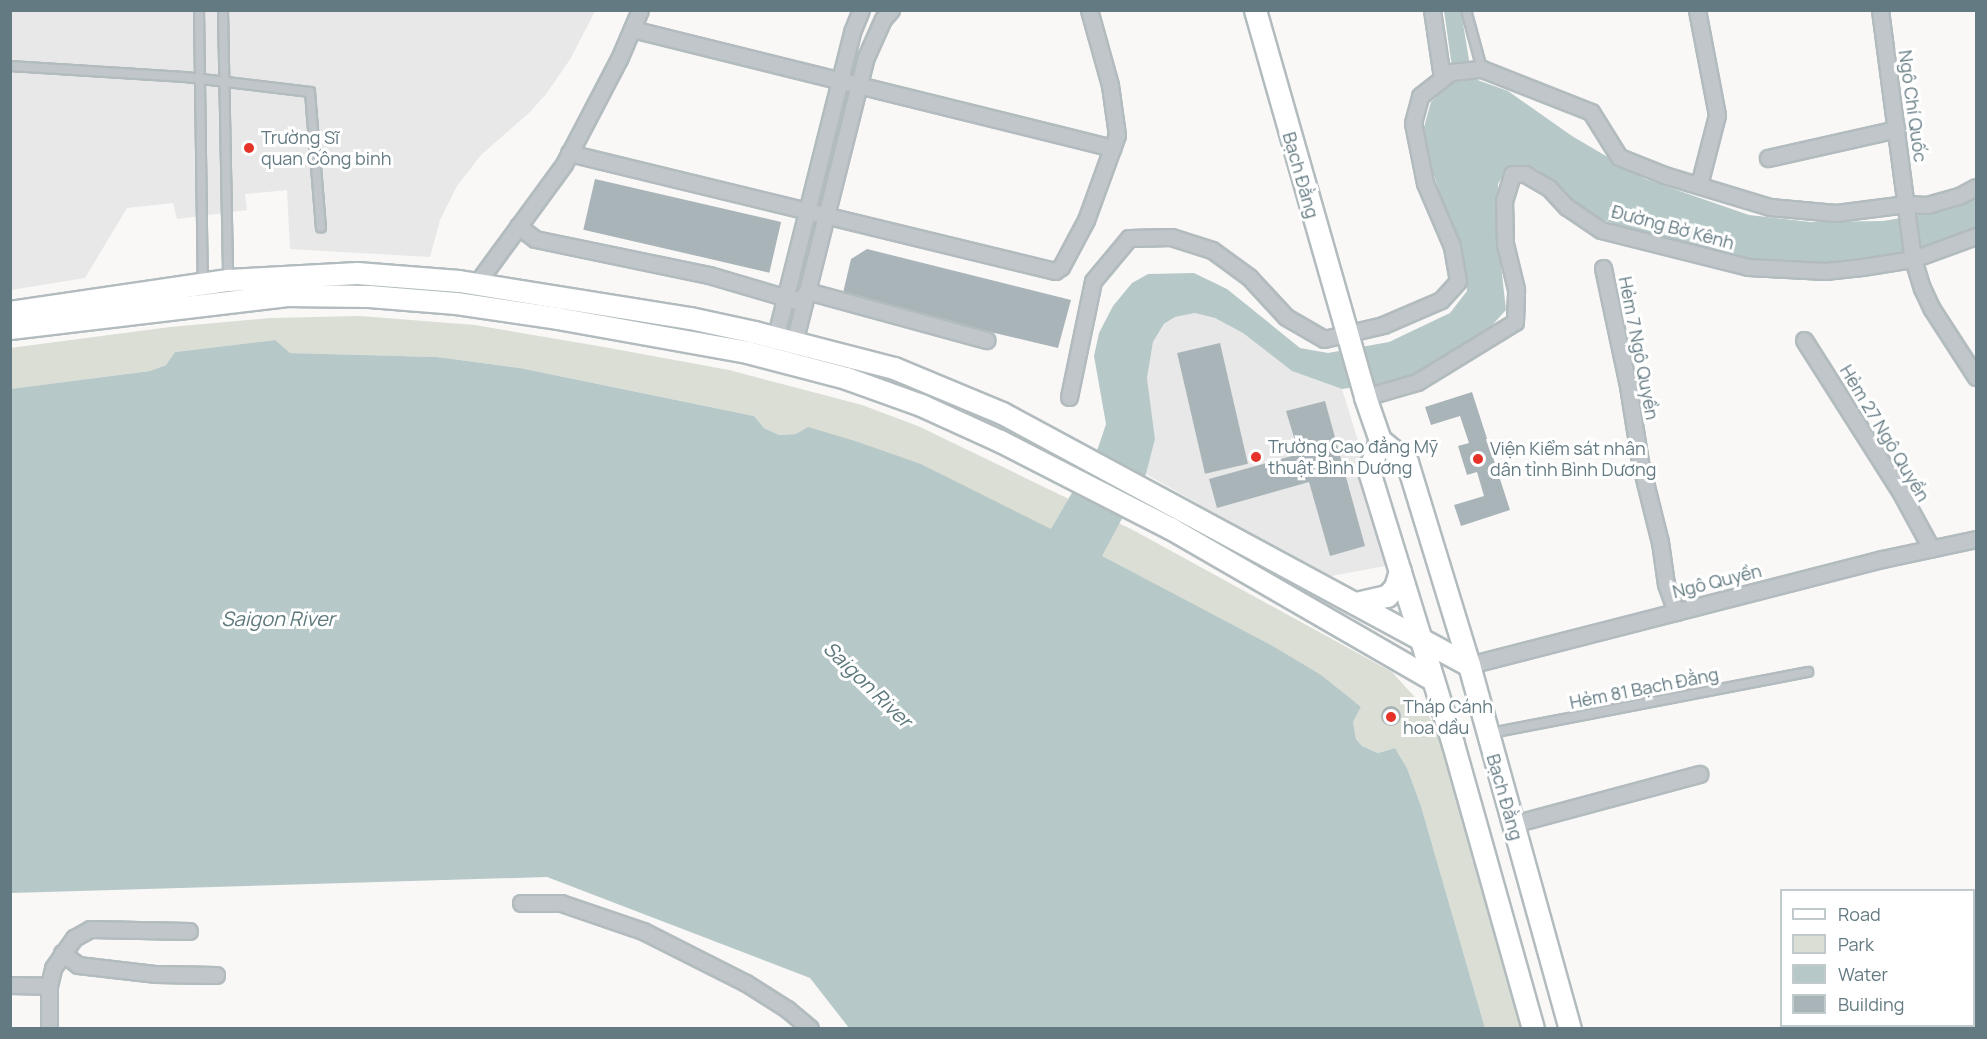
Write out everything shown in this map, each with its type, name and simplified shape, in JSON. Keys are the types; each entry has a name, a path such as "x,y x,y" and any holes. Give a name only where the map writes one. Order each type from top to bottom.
{"street":[{"path":"477,284 569,153 640,10"},
{"path":"785,340 785,296 852,32 861,10"},
{"path":"779,361 785,340 807,291 866,57 883,19 891,10"},
{"path":"569,153 1055,271 1061,267 1086,220 1117,135 1110,85 1089,10"},
{"name":"Bạch Đằng","path":"1255,10 1365,397"},
{"path":"1432,10 1447,75"},
{"path":"1697,10 1718,115 1699,184"},
{"name":"Ngô Chí Quốc","path":"1880,10 1913,257"},
{"path":"632,29 840,78 1112,148"},
{"path":"1068,397 1093,281 1129,238 1171,237 1212,250 1249,277 1286,317 1324,339 1348,337 1441,300 1458,281 1452,246 1425,183 1413,123 1420,96 1447,75 1478,70 1591,112 1619,157 1664,175 1699,184 1720,194 1770,207 1836,213 1927,205 1959,196 1977,187"},
{"path":"1768,158 1897,129"},
{"name":"Đường Bờ Kênh","path":"1365,397 1417,382 1515,322 1516,289 1505,244 1504,201 1512,174 1525,174 1549,188 1567,207 1601,230 1748,267 1825,272 1913,257 1977,236"},
{"path":"518,226 535,239 709,275 798,300 805,296 807,291"},
{"path":"1913,257 1922,288 1932,309 1977,377"},
{"name":"Hẻm 7 Ngô Quyền","path":"1603,268 1628,386 1640,462 1660,542 1666,584 1676,612"},
{"path":"10,312 216,287 357,273 477,284 690,318 785,340 894,368 1002,413 1469,665"},
{"path":"10,328 216,287 285,295 369,296 456,303 557,318 779,361 846,378 921,405 1000,441 1170,528 1433,680 1469,665"},
{"path":"807,291 986,340"},
{"name":"Hẻm 27 Ngô Quyền","path":"1804,340 1901,494 1930,549"},
{"path":"1365,397 1380,440"},
{"name":"Bạch Đằng","path":"1533,1029 1453,744 1370,471 1380,440 1407,462 1469,665 1570,1029"},
{"name":"Ngô Quyền","path":"1469,665 1977,539"},
{"path":"1356,603 1387,596 1395,587 1400,571"},
{"path":"1453,744 1487,734"},
{"path":"1513,824 1699,774"},
{"path":"521,903 561,903 644,931 746,983 787,1009 810,1029"},
{"path":"49,1029 49,986 53,968 74,938 90,929 189,931"},
{"path":"1510,946 1544,937"},
{"path":"62,953 78,966 156,974 216,975"},
{"path":"10,985 49,986"}],"lane":[{"path":"198,10 200,78 216,287"},
{"path":"216,287 224,81 223,10"},
{"path":"1466,10 1478,70"},
{"path":"10,66 200,78 310,93 321,228"},
{"name":"Hẻm 81 Bạch Đằng","path":"1487,734 1808,672"}],"shaded area":[{"name":"Trường Sĩ quan Công binh","path":"11,11 595,11 571,58 546,94 530,112 481,155 457,186 440,220 430,257 290,249 287,190 245,194 247,210 177,219 173,203 127,208 85,278 11,290"},
{"name":"Trường Cao đẳng Mỹ thuật Bình Dương","path":"1195,313 1215,318 1243,333 1292,371 1342,389 1396,564 1326,577 1146,474 1155,439 1147,378 1153,342 1164,325 1175,317"}],"green space":[{"path":"360,316 475,325 604,347 729,370 862,405 918,426 1133,530 1392,672 1422,705 1449,750 1528,1028 1485,1028 1421,806 1407,768 1395,748 1378,753 1362,746 1356,739 1353,722 1361,707 1271,645 921,464 808,428 796,434 779,435 764,428 754,416 520,368 437,357 290,353 274,340 175,352 166,365 150,371 11,389 10,348 170,327 271,318"}],"water":[{"name":"Saigon River","path":"1444,11 1461,11 1472,78 1508,91 1572,136 1645,179 1749,215 1810,222 1883,221 1942,211 1976,195 1976,233 1926,248 1880,257 1810,266 1774,265 1639,234 1589,214 1537,169 1508,167 1498,184 1497,229 1506,310 1485,333 1414,374 1391,382 1342,389 1292,371 1243,333 1215,318 1195,313 1175,317 1164,324 1153,342 1147,378 1155,439 1146,474 1102,556 1271,645 1321,675 1361,707 1353,722 1356,739 1362,746 1378,753 1395,748 1407,768 1421,806 1485,1028 849,1028 810,978 547,877 11,893 10,389 150,371 166,365 175,352 275,340 290,353 437,357 520,368 754,416 764,428 779,435 796,434 808,427 855,441 921,464 1051,529 1098,448 1106,424 1094,356 1099,333 1113,306 1132,283 1148,274 1194,273 1227,289 1300,348 1328,353 1389,342 1450,313 1467,291 1463,262 1433,173 1424,127 1431,102 1454,81"}],"building":[{"path":"595,179 781,222 769,273 583,230"},
{"path":"867,249 1071,300 1058,348 842,297 851,259"},
{"path":"1220,343 1248,464 1205,474 1177,353"},
{"name":"Viện Kiểm sát nhân dân tỉnh Bình Dương","path":"1472,392 1510,510 1461,526 1454,505 1484,496 1477,472 1467,475 1458,446 1469,443 1460,416 1431,425 1425,407"},
{"path":"1325,401 1365,546 1330,556 1309,482 1217,508 1209,479 1299,454 1286,411"},
{"name":"Tháp Cánh hoa dầu","path":"1391,706 1398,709 1401,716 1398,723 1391,726 1384,723 1381,716 1384,709"}],"place":[{"name":"Trường Sĩ quan Công binh","path":"249,148"},
{"name":"Trường Cao đẳng Mỹ thuật Bình Dương","path":"1256,457"},
{"name":"Viện Kiểm sát nhân dân tỉnh Bình Dương","path":"1478,459"},
{"name":"Tháp Cánh hoa dầu","path":"1391,717"}]}
